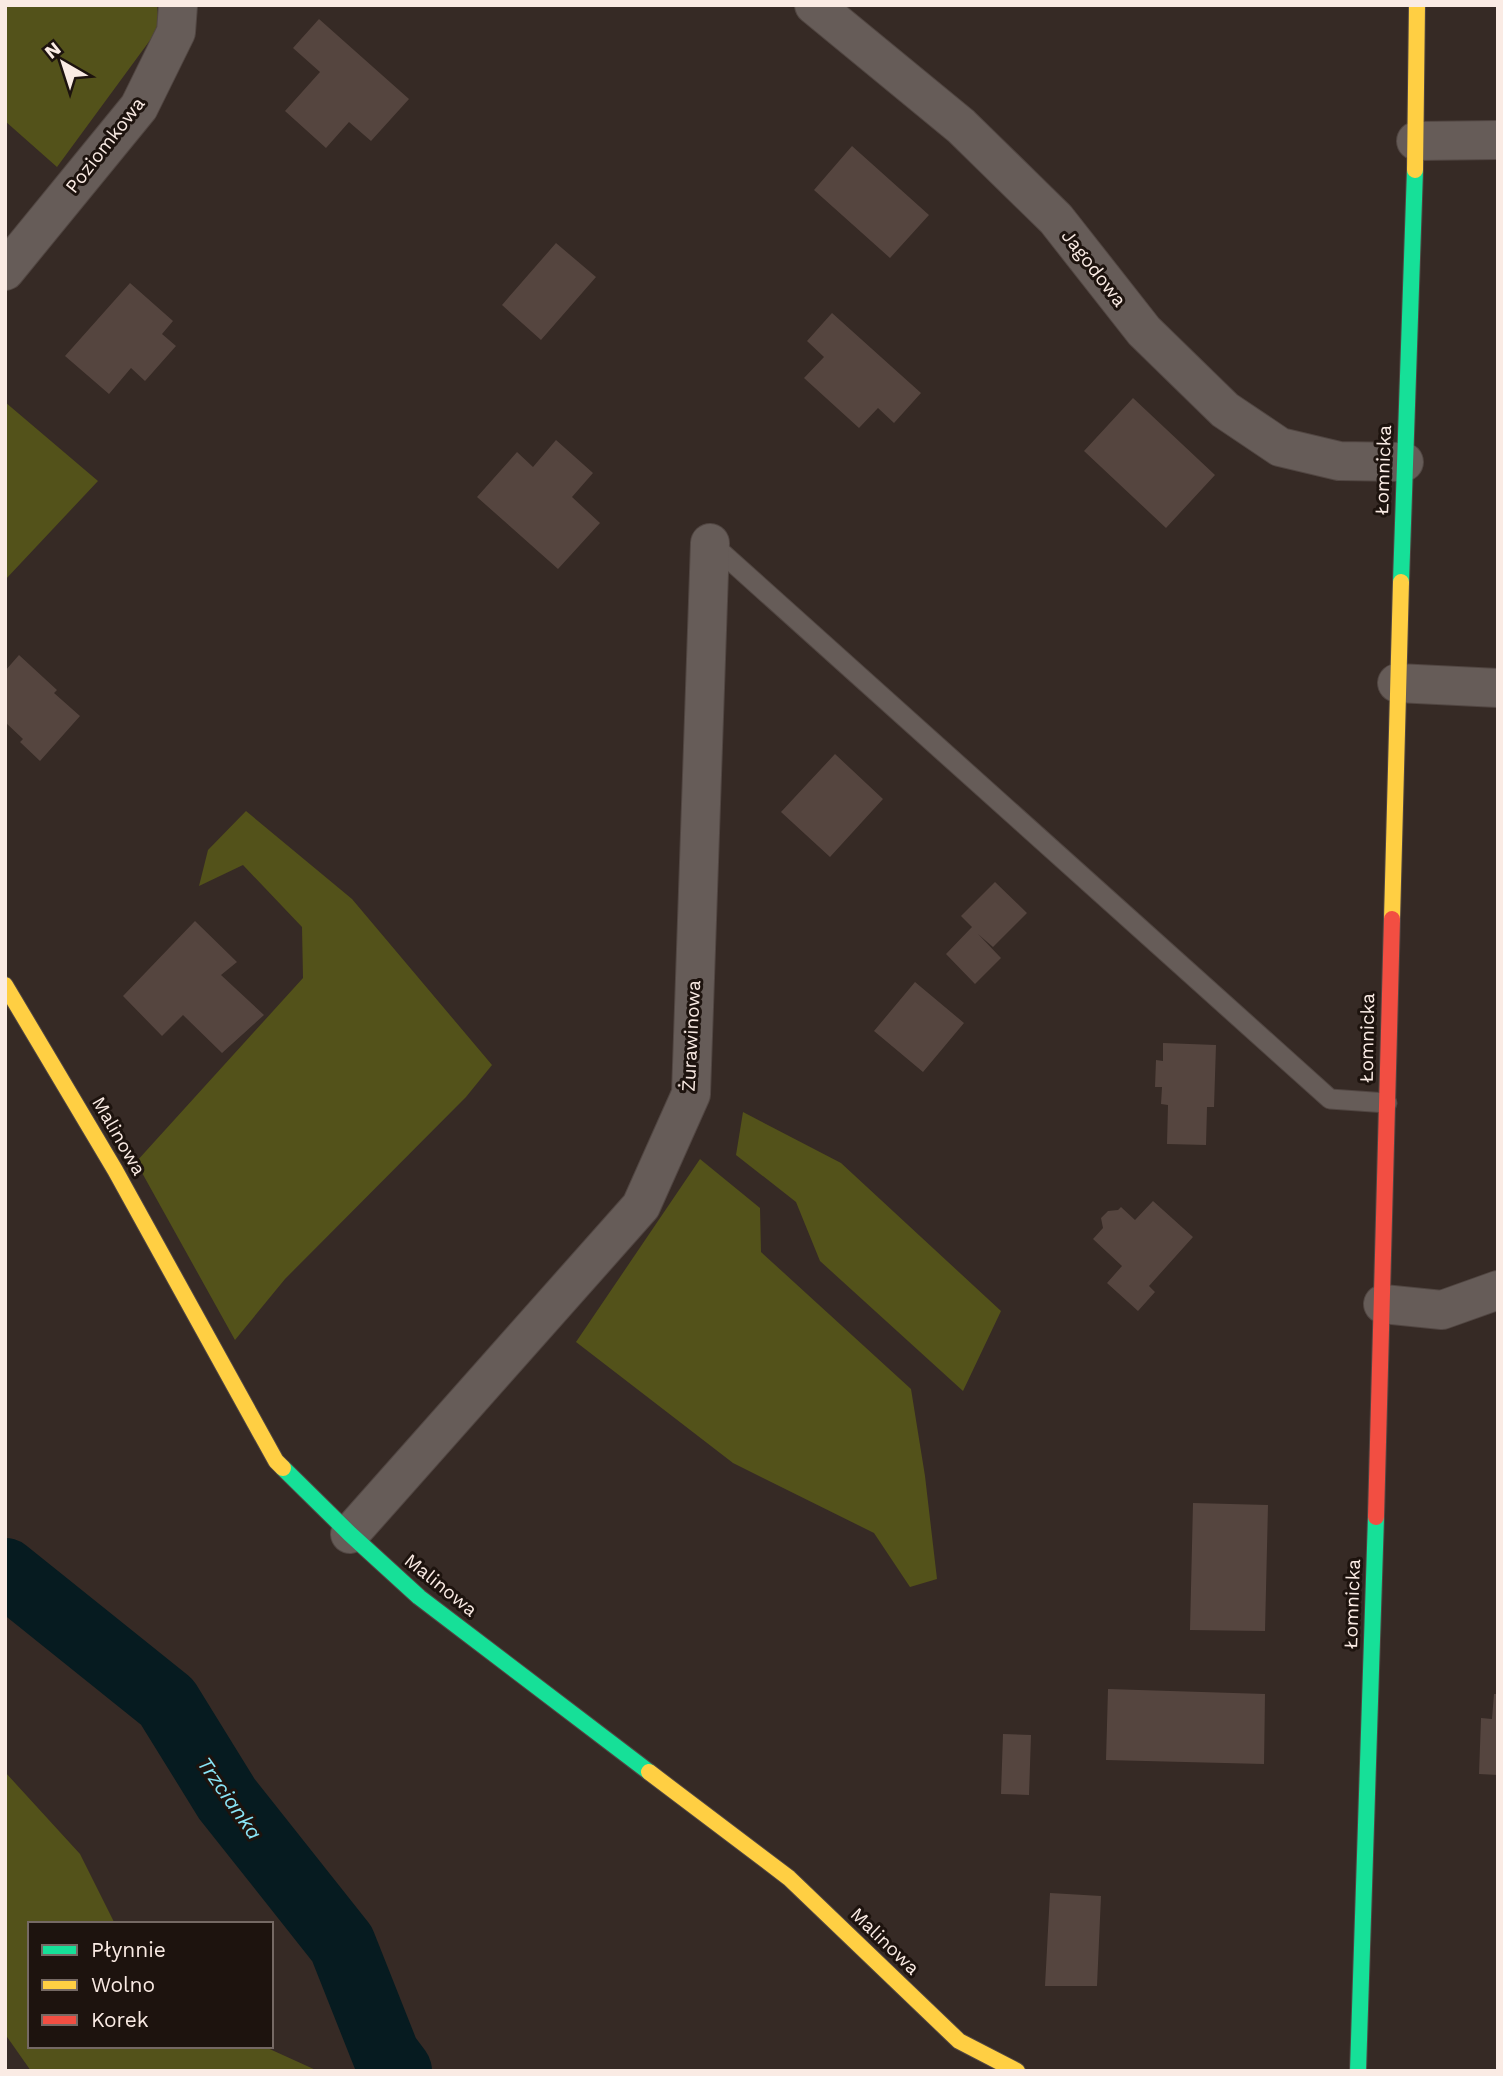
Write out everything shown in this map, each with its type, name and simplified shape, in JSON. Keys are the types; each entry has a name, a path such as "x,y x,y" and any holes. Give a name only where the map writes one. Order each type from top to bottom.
{"street":[{"name":"Poziomkowa","path":"5,271 139,107 176,32 178,5"},
{"name":"Jagodowa","path":"814,5 961,126 1056,219 1144,331 1225,410 1280,447 1339,461 1404,462"},
{"name":"Łomnicka","path":"1358,2071 1383,1304 1397,683 1416,141 1418,5"},
{"path":"1416,141 1498,140"},
{"name":"Żurawinowa","path":"350,1534 641,1206 691,1094 710,543"},
{"path":"1397,683 1498,688"},
{"name":"Malinowa","path":"5,985 115,1170 276,1461 419,1597 789,1878 959,2041 1017,2071"},
{"path":"1383,1304 1442,1310 1498,1290"}],"lane":[{"path":"710,543 1330,1099 1387,1102"}],"shaded area":[{"path":"5,5 157,5 159,28 57,167 5,121"},
{"path":"5,402 98,481 5,580"},
{"path":"246,811 352,899 492,1065 466,1097 285,1279 235,1340 136,1162 303,978 302,927 243,865 199,886 208,850"},
{"path":"743,1112 841,1163 1001,1311 963,1391 820,1261 796,1202 736,1155"},
{"path":"700,1159 760,1208 761,1252 911,1389 937,1579 910,1587 874,1533 733,1463 576,1342"},
{"path":"5,1772 80,1854 114,1922 28,1922 28,2048 267,2048 318,2071 31,2071 5,2034"}],"building":[{"path":"319,19 409,99 371,141 349,122 326,148 285,111 320,72 293,48"},
{"path":"852,146 929,215 890,258 814,190"},
{"path":"556,243 596,277 541,340 502,305"},
{"path":"130,283 173,321 162,334 176,346 145,381 131,368 109,394 65,356"},
{"path":"832,313 921,393 894,423 878,408 859,428 804,378 824,357 807,341"},
{"path":"1133,398 1215,475 1166,528 1084,451"},
{"path":"556,440 593,473 572,497 600,523 558,569 477,497 517,452 533,467"},
{"path":"19,655 57,690 54,693 80,716 40,761 20,742 23,739 5,722 5,671"},
{"path":"835,754 883,799 830,857 781,812"},
{"path":"995,882 1027,913 993,947 978,934 1001,958 975,984 946,954 972,927 961,916"},
{"path":"195,921 237,962 221,975 264,1015 222,1053 183,1015 162,1036 123,996"},
{"path":"915,982 964,1023 923,1072 874,1031"},
{"path":"1163,1043 1216,1045 1214,1107 1207,1107 1206,1145 1167,1144 1168,1105 1161,1104 1162,1087 1155,1087 1156,1060 1163,1061"},
{"path":"1153,1201 1193,1237 1149,1286 1155,1292 1138,1311 1107,1283 1122,1266 1093,1239 1103,1228 1101,1218 1108,1211 1121,1207 1135,1220"},
{"path":"1193,1503 1268,1505 1265,1631 1190,1630"},
{"path":"1108,1689 1265,1694 1264,1764 1106,1760"},
{"path":"1494,1694 1498,1694 1498,1775 1479,1774 1481,1718 1492,1719"},
{"path":"1003,1734 1031,1735 1029,1795 1001,1794"},
{"path":"1050,1893 1101,1896 1097,1986 1045,1986"}],"waterway":[{"name":"Trzcianka","path":"5,1572 167,1702 227,1799 342,1944 386,2055 398,2071"}],"traffic: fast":[{"path":"1401,582 1415,170"},
{"path":"283,1468 419,1597 649,1772"},
{"path":"1358,2071 1376,1517"}],"traffic: slow":[{"path":"1415,170 1417,5"},
{"path":"1392,919 1401,582"},
{"path":"5,985 115,1170 276,1461 283,1468"},
{"path":"649,1772 789,1878 959,2041 1017,2071"}],"traffic: jam":[{"path":"1376,1517 1392,919"}]}
